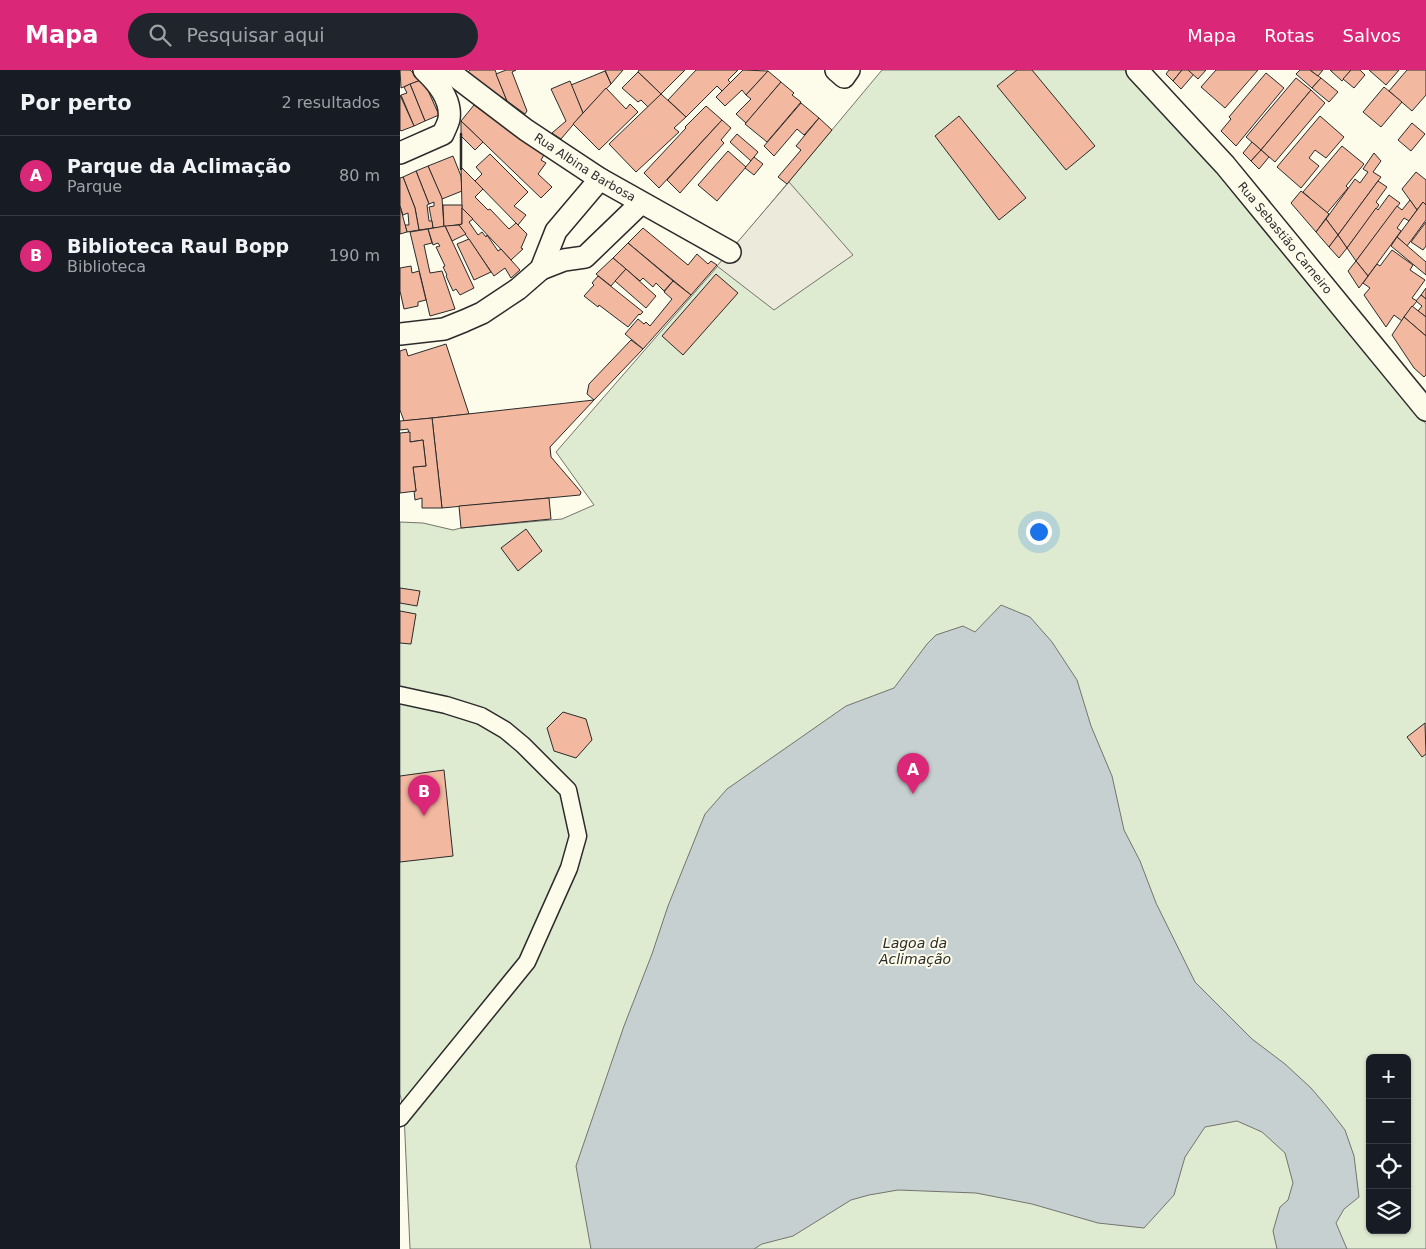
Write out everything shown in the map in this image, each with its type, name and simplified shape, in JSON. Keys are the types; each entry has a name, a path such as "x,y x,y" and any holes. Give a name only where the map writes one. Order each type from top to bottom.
{"street":[{"path":"400,153 443,134 449,119 449,102 434,79 424,70"},
{"name":"Rua Albina Barbosa","path":"447,70 526,130 600,179 730,252"},
{"name":"Rua Sebastião Carneiro","path":"1137,70 1225,165 1426,410"},
{"path":"541,269 556,231 600,179"},
{"path":"400,334 444,329 476,316 518,289 541,269 564,260 585,257 641,203"},
{"path":"400,696 446,705 481,716 505,730 523,745 568,790 578,836 566,876 527,962 400,1118"}],"green space":[{"path":"882,70 1125,70 1231,185 1426,424 1426,1249 410,1249 404,1113 400,1094 400,522 423,523 453,530 562,519 594,505 556,452 730,252"}],"shaded area":[{"path":"789,182 853,255 774,310 717,266"}],"water":[{"name":"Lagoa da Aclimação","path":"1001,605 1030,617 1052,642 1077,680 1091,726 1112,776 1124,830 1140,861 1156,903 1195,982 1252,1039 1285,1064 1311,1088 1345,1130 1354,1156 1359,1197 1344,1209 1336,1223 1347,1249 1277,1249 1273,1231 1280,1207 1288,1200 1293,1183 1285,1153 1262,1132 1237,1121 1205,1127 1185,1157 1174,1195 1144,1228 1098,1223 1032,1204 976,1193 898,1190 851,1200 793,1236 762,1244 754,1249 591,1249 576,1166 624,1026 652,954 668,906 705,814 727,789 846,706 894,688 936,635 963,626 975,632"}],"building":[{"path":"400,70 410,70 421,80 401,88"},
{"path":"470,70 495,70 507,101 467,73"},
{"path":"506,70 516,70 512,72 527,111 525,114 507,101 496,74"},
{"path":"605,70 623,70 611,84"},
{"path":"639,70 685,70 661,94 638,72"},
{"path":"696,70 738,70 728,80 731,83 722,91 717,86 686,117 668,100"},
{"path":"743,70 768,71 746,95 742,90 725,106 716,97"},
{"path":"1017,70 1032,70 1095,146 1066,170 997,86"},
{"path":"1169,70 1182,70 1173,81 1166,74"},
{"path":"1182,70 1188,70 1194,74 1181,89 1173,81"},
{"path":"1188,70 1206,70 1198,79"},
{"path":"1216,70 1258,70 1225,108 1201,87"},
{"path":"1300,70 1310,70 1321,78 1312,88 1296,74"},
{"path":"1310,70 1323,70 1318,76"},
{"path":"1330,70 1351,70 1342,81"},
{"path":"1351,70 1360,70 1365,75 1354,88 1343,79"},
{"path":"1369,70 1399,70 1386,85"},
{"path":"1407,70 1426,70 1426,95 1412,111 1389,91"},
{"path":"605,71 611,84 583,113 571,85"},
{"path":"768,71 781,82 746,123 736,114 751,99 746,95"},
{"path":"638,72 661,94 648,107 641,100 638,102 622,88"},
{"path":"1266,73 1284,88 1236,146 1221,131 1231,119 1229,117"},
{"path":"1296,78 1311,90 1261,150 1246,137"},
{"path":"1321,78 1338,92 1329,102 1312,88"},
{"path":"421,80 426,86 439,115 425,121 410,84"},
{"path":"570,81 583,113 561,139 552,133 566,121 551,89"},
{"path":"781,82 801,102 767,142 745,124"},
{"path":"410,84 425,121 414,126 401,95 407,93 404,87"},
{"path":"1384,87 1402,102 1381,127 1363,112"},
{"path":"606,88 626,109 630,104 638,112 599,150 573,124"},
{"path":"1311,90 1325,103 1275,162 1261,150"},
{"path":"661,94 686,117 674,128 679,132 636,172 609,144"},
{"path":"400,95 414,126 401,131 400,130"},
{"path":"801,103 819,118 804,135 797,129 774,156 764,146"},
{"path":"474,105 544,155 541,160 546,163 538,174 552,187 541,198 461,121"},
{"path":"706,106 722,120 659,188 644,173"},
{"path":"959,116 1026,198 999,220 935,136"},
{"path":"1320,116 1344,137 1326,158 1315,150 1309,158 1319,166 1301,188 1277,167"},
{"path":"819,118 832,130 787,184 778,177 801,150 796,146"},
{"path":"722,120 731,128 721,140 724,143 680,193 667,180"},
{"path":"461,121 483,142 475,150 461,136"},
{"path":"1412,123 1425,134 1411,151 1398,140"},
{"path":"737,134 758,152 751,161 730,142"},
{"path":"1252,142 1261,150 1251,161 1243,153"},
{"path":"1342,146 1364,164 1346,186 1348,188 1327,213 1303,192"},
{"path":"1261,150 1269,157 1259,169 1251,161"},
{"path":"728,151 746,167 717,201 698,185"},
{"path":"1374,153 1381,161 1373,172 1381,177 1338,235 1326,219 1355,179 1360,183 1368,172 1363,169"},
{"path":"490,154 528,192 514,206 526,215 518,225 475,181 482,174 476,167"},
{"path":"453,156 461,176 462,191 442,199 428,166"},
{"path":"754,157 763,164 754,175 745,168"},
{"path":"428,166 442,198 444,227 433,228 429,207 434,206 434,202 429,204 416,171"},
{"path":"461,167 483,189 475,197 488,210 490,209 509,229 516,223 527,234 521,248 523,249 511,260 462,208"},
{"path":"416,171 429,204 427,205 429,221 432,221 433,228 419,230 415,208 403,177"},
{"path":"1416,172 1426,180 1426,205 1423,202 1417,210 1402,189"},
{"path":"403,177 415,208 419,230 407,232 405,225 409,225 408,213 403,215 400,206 400,178"},
{"path":"1378,181 1387,187 1376,202 1379,205 1347,248 1338,235"},
{"path":"1301,191 1329,214 1316,232 1291,203"},
{"path":"1389,195 1400,203 1356,261 1347,248 1376,208 1378,210"},
{"path":"1410,200 1417,210 1409,221 1404,218 1397,228 1401,231 1368,276 1356,261 1397,206 1402,210"},
{"path":"1423,202 1426,205 1426,220 1407,246 1397,237"},
{"path":"443,205 462,205 462,224 444,227"},
{"path":"400,206 407,232 400,234"},
{"path":"462,208 473,219 469,222 478,235 482,232 486,237 487,235 498,251 501,249 520,270 511,278 505,268 494,276 459,225 462,224"},
{"path":"1326,219 1338,235 1329,247 1316,232"},
{"path":"1426,222 1426,246 1423,250 1411,242"},
{"path":"459,225 466,234 452,241 445,226"},
{"path":"445,226 474,288 460,295 456,289 453,291 443,267 445,266 436,247 440,246 438,243 433,245 428,229"},
{"path":"643,228 688,265 697,254 708,264 711,261 717,265 691,295 628,243"},
{"path":"428,229 432,243 424,245 430,273 442,271 455,309 430,316 410,232"},
{"path":"1338,235 1347,248 1339,258 1329,247"},
{"path":"1397,237 1426,262 1426,275 1391,246"},
{"path":"469,239 491,272 474,280 457,244"},
{"path":"628,243 673,281 664,291 656,283 653,287 643,278 640,281 613,258"},
{"path":"1392,250 1413,265 1410,270 1425,280 1412,298 1417,301 1402,321 1394,315 1386,327 1364,295 1370,288 1363,283 1377,264 1380,266"},
{"path":"613,258 626,269 611,286 596,274"},
{"path":"1356,261 1368,276 1359,288 1348,271"},
{"path":"411,266 412,273 419,271 426,300 418,302 418,306 404,309 400,291 400,268"},
{"path":"626,269 656,296 646,308 615,281"},
{"path":"716,274 738,293 683,355 662,336"},
{"path":"598,276 643,312 628,327 584,296 594,285 592,283"},
{"path":"673,281 691,295 643,349 625,334 638,319 650,326 672,299 664,292"},
{"path":"1426,288 1426,299 1421,295"},
{"path":"1421,295 1426,299 1426,317 1418,311 1422,306 1416,301"},
{"path":"1412,306 1426,317 1426,336 1404,317"},
{"path":"1404,317 1426,336 1426,375 1424,377 1414,368 1392,335"},
{"path":"631,340 643,349 594,400 587,394 589,384"},
{"path":"446,344 469,414 404,421 400,410 400,351 406,349 408,356"},
{"path":"594,400 550,447 551,457 581,492 580,495 442,508 432,418"},
{"path":"432,418 442,508 422,508 422,498 415,500 414,491 416,491 413,467 426,466 423,440 410,442 408,429 400,430 400,421"},
{"path":"410,432 410,442 423,440 426,466 413,467 416,491 400,493 400,433"},
{"path":"549,498 551,519 461,528 459,506"},
{"path":"526,529 542,551 518,571 501,548"},
{"path":"400,588 420,591 417,606 400,603"},
{"path":"400,611 416,614 411,644 400,643"},
{"path":"563,712 586,719 592,740 576,758 554,751 547,728"},
{"path":"1425,723 1426,754 1422,757 1407,737"},
{"path":"444,770 453,856 400,862 400,776"}],"wall":[{"path":"461,134 461,169"}],"place":[{"name":"Parque da Aclimação","path":"913,794"},
{"name":"Biblioteca Raul Bopp","path":"424,816"}]}
